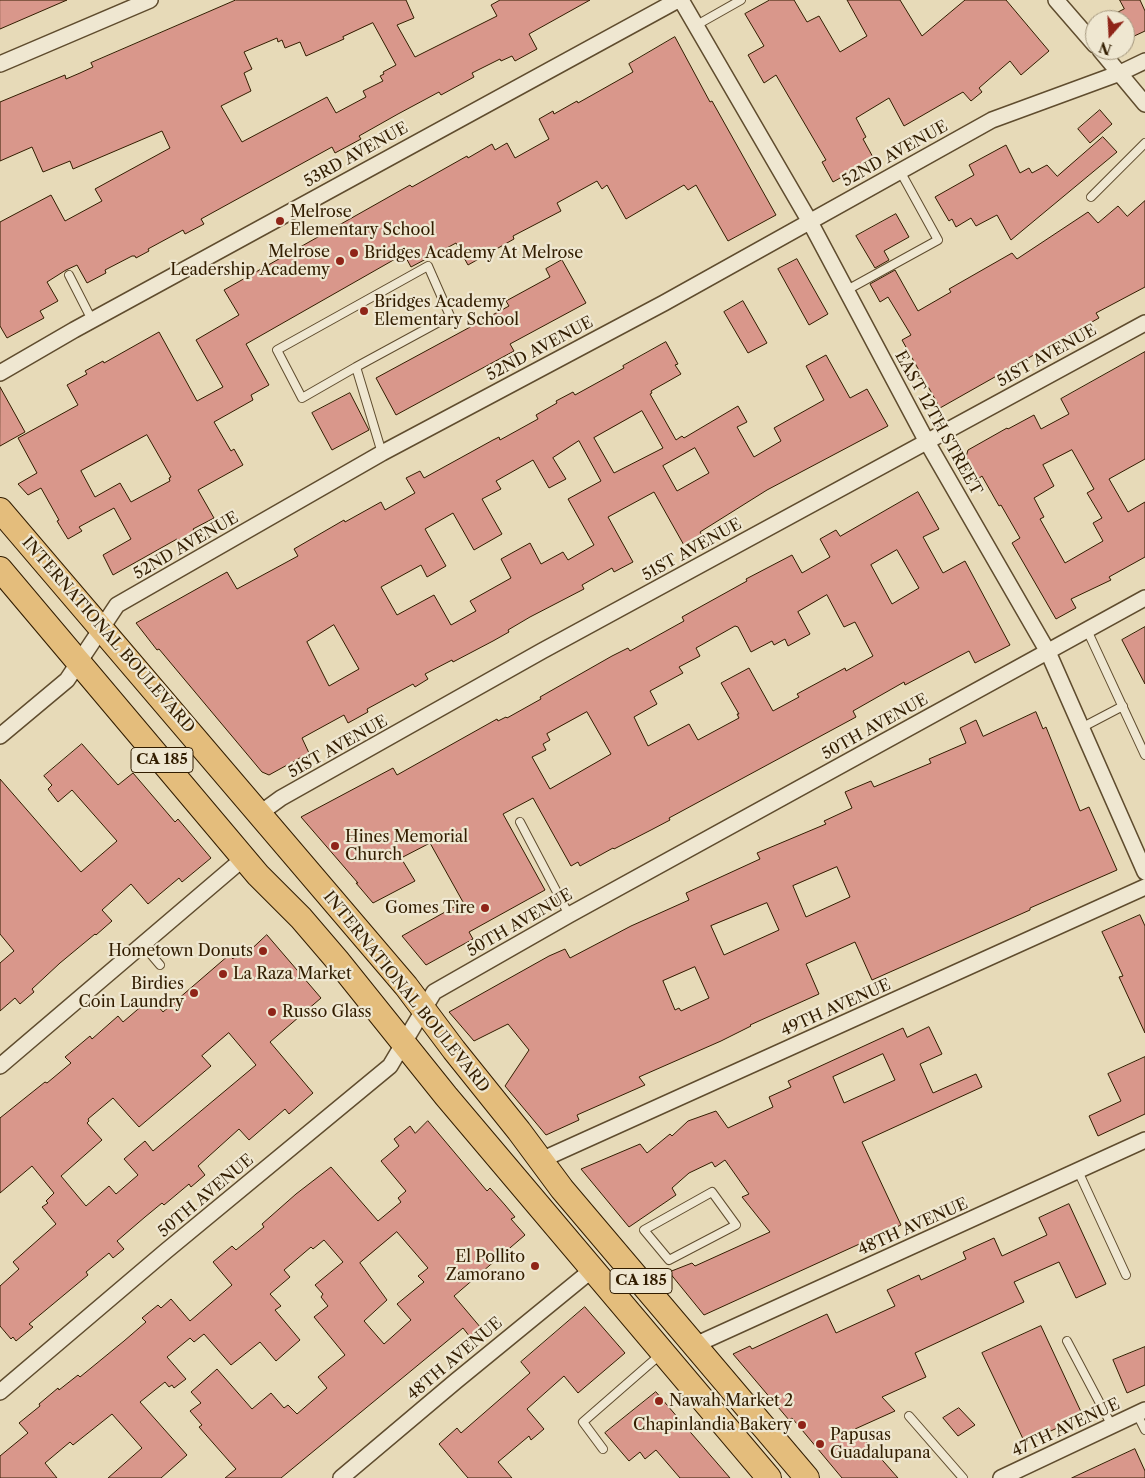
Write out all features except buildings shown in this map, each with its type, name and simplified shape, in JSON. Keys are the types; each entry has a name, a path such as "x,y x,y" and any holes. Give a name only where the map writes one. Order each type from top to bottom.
{"main road":[{"name":"INTERNATIONAL BOULEVARD","path":"0,510 406,986 541,1160 562,1190 807,1478"},
{"name":"INTERNATIONAL BOULEVARD","path":"0,569 244,858 301,918 359,986 446,1096 769,1478"}],"street":[{"path":"0,64 150,0"},
{"name":"EAST 12TH STREET","path":"679,0 810,222 926,442 1048,652 1145,872"},
{"name":"53RD AVENUE","path":"0,373 92,320 679,0"},
{"path":"1056,0 1085,33"},
{"path":"1109,60 1145,104"},
{"name":"52ND AVENUE","path":"0,736 66,680 117,605 382,453 664,303 992,120 1120,73 1145,61"},
{"name":"51ST AVENUE","path":"259,814 281,798 542,651 1145,323"},
{"name":"50TH AVENUE","path":"0,1392 390,1066 434,992 1145,598"},
{"path":"0,1066 244,858"},
{"name":"49TH AVENUE","path":"541,1160 1145,887"},
{"name":"48TH AVENUE","path":"695,1345 1145,1140"},
{"name":"48TH AVENUE","path":"341,1478 593,1269"},
{"name":"47TH AVENUE","path":"1001,1478 1141,1412"}],"lane":[{"path":"695,26 741,0"},
{"path":"1091,197 1145,143"},
{"path":"847,290 938,240 900,171"},
{"path":"428,266 450,316 356,367 302,398 277,350 428,266"},
{"path":"69,275 92,320"},
{"path":"356,367 382,453"},
{"path":"1087,630 1145,754"},
{"path":"1081,728 1123,706"},
{"path":"520,822 570,915"},
{"path":"143,945 160,965"},
{"path":"1078,1171 1126,1275"},
{"path":"712,1192 736,1225 669,1260 644,1230 712,1192"},
{"path":"1067,1341 1112,1426"},
{"path":"603,1449 583,1422 663,1352"},
{"path":"1141,1412 1145,1430"},
{"path":"909,1416 963,1478"}],"place":[{"name":"Melrose Elementary School","path":"280,221"},
{"name":"Bridges Academy At Melrose","path":"354,253"},
{"name":"Melrose Leadership Academy","path":"340,261"},
{"name":"Bridges Academy Elementary School","path":"364,311"},
{"name":"Hines Memorial Church","path":"335,846"},
{"name":"Gomes Tire","path":"485,908"},
{"name":"Hometown Donuts","path":"263,951"},
{"name":"La Raza Market","path":"223,974"},
{"name":"Birdies Coin Laundry","path":"194,993"},
{"name":"Russo Glass","path":"272,1012"},
{"name":"El Pollito Zamorano","path":"535,1266"},
{"name":"Nawah Market 2","path":"659,1401"},
{"name":"Chapinlandia Bakery","path":"802,1425"},
{"name":"Papusas Guadalupana","path":"820,1444"}]}
